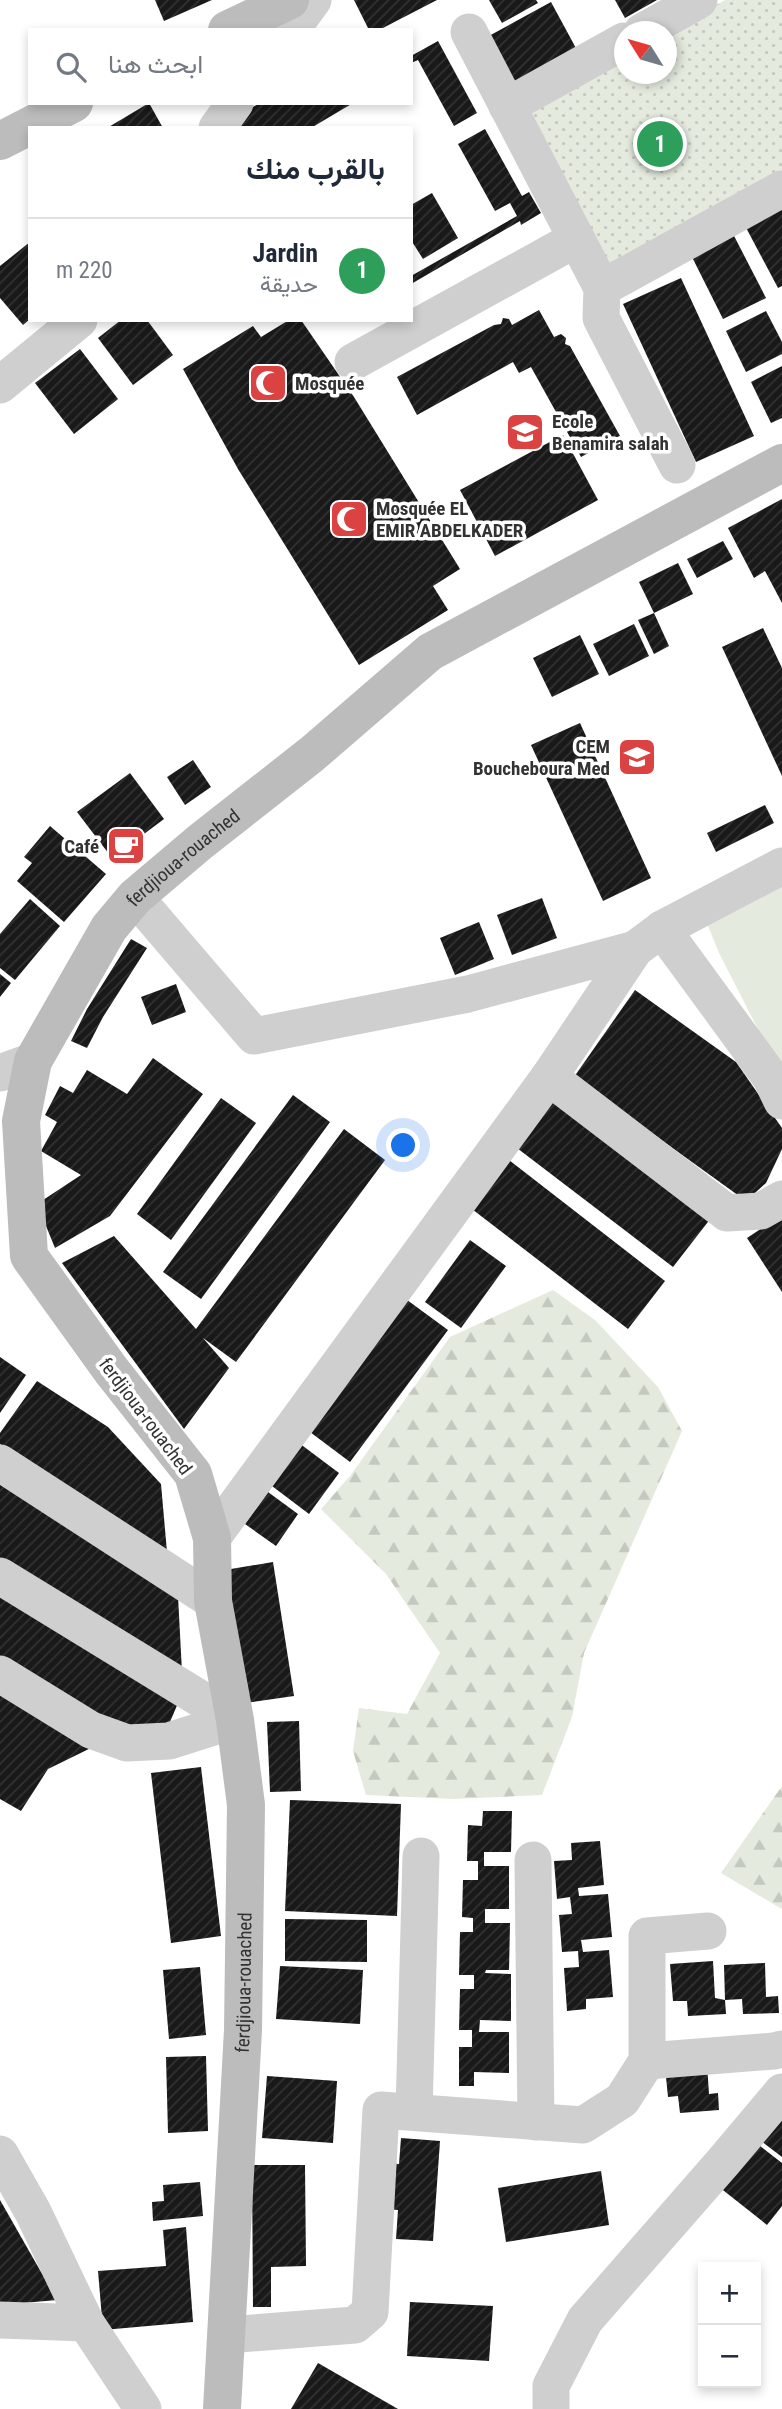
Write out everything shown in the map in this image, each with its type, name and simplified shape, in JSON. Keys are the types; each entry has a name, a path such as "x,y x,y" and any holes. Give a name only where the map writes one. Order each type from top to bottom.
{"main road":[{"path":"232,28 290,0"},
{"path":"29,126 70,105"},
{"path":"0,141 28,127"},
{"name":"ferdjioua-rouached","path":"222,2409 243,2030 246,1805 235,1720 213,1601 212,1538 192,1474 111,1370 29,1256 17,1067 109,928 135,897 312,754 430,652 781,466"}],"street":[{"path":"292,28 313,0"},
{"path":"662,21 699,0"},
{"path":"469,32 602,288 601,318 677,465"},
{"path":"507,106 614,47"},
{"path":"218,126 234,105"},
{"path":"602,288 782,189"},
{"path":"353,362 576,239"},
{"path":"0,385 77,322"},
{"path":"135,897 254,1036 468,994 648,939 782,866"},
{"path":"212,1538 648,939"},
{"path":"648,939 771,1079 782,1101"},
{"path":"549,1077 727,1213 761,1211 782,1199"},
{"path":"0,1463 213,1601"},
{"path":"0,1576 235,1720"},
{"path":"0,1674 91,1730 127,1743 169,1741 235,1720"},
{"path":"414,2112 421,1856"},
{"path":"533,1860 536,2122"},
{"path":"227,2335 355,2325 370,2312 381,2110 583,2125 622,2100 647,2061 647,1936 708,1931"},
{"path":"647,2061 774,2052 782,2049"},
{"path":"551,2409 551,2386 585,2320 782,2092"},
{"path":"0,2154 33,2212 86,2323 144,2409"},
{"path":"0,2320 86,2323"}],"green space":[{"path":"725,0 782,0 782,173 609,271 522,114 614,62 614,84 677,84 677,27"},
{"path":"782,882 782,1076 719,953 706,921"},
{"path":"553,1290 595,1320 658,1387 682,1431 584,1653 572,1717 542,1795 454,1799 366,1795 353,1751 359,1708 407,1714 440,1653 386,1574 321,1509 350,1476 450,1337"},
{"path":"782,1786 782,1909 721,1873"}],"building":[{"path":"155,0 212,0 164,21"},
{"path":"354,0 437,0 383,28 368,28"},
{"path":"489,0 536,0 538,3 502,23"},
{"path":"615,0 657,0 625,18"},
{"path":"551,2 577,50 513,85 487,37"},
{"path":"438,41 477,113 454,126 418,60 413,62 413,55"},
{"path":"150,105 162,126 110,126"},
{"path":"257,105 350,105 314,126 220,126"},
{"path":"485,129 522,196 529,192 541,213 521,225 520,221 413,283 413,275 517,216 510,203 495,211 458,144"},
{"path":"432,193 458,238 423,259 413,243 413,204"},
{"path":"782,201 782,286 778,288 743,222"},
{"path":"731,230 766,298 723,319 689,251"},
{"path":"28,244 28,321 23,325 0,298 0,266"},
{"path":"681,278 754,436 696,462 623,304"},
{"path":"539,310 554,337 561,334 566,338 565,344 570,346 620,436 581,457 531,367 519,373 513,362 417,415 397,377 494,325 501,324 503,318 509,319 512,325"},
{"path":"766,311 782,342 782,354 746,372 726,331"},
{"path":"118,322 148,322 173,355 133,385 98,338"},
{"name":"Mosquée EL EMIR ABDELKADER","path":"286,322 302,322 354,397 460,569 433,586 448,610 359,665 238,469 183,369 253,326 261,337"},
{"path":"80,349 118,399 74,434 35,383"},
{"path":"782,366 782,418 771,423 751,382"},
{"path":"563,435 598,500 495,556 460,490"},
{"path":"782,499 782,603 765,571 754,578 728,528"},
{"path":"723,541 733,559 697,578 687,559"},
{"path":"678,563 693,594 654,613 639,582"},
{"path":"654,613 669,646 654,654 638,620"},
{"path":"634,624 649,656 609,676 593,644"},
{"path":"763,628 782,668 782,776 722,647"},
{"path":"580,635 599,674 552,697 533,658"},
{"path":"580,723 651,878 603,901 531,745"},
{"path":"193,760 211,787 185,805 167,777"},
{"path":"130,773 164,819 112,858 77,812"},
{"path":"765,805 774,823 716,852 707,833"},
{"path":"50,826 106,874 64,922 17,881 32,863 24,857"},
{"path":"542,898 557,938 512,955 497,915"},
{"path":"30,899 60,926 15,980 0,968 0,934"},
{"path":"479,922 494,959 455,975 440,938"},
{"path":"131,939 147,948 103,1017 87,1048 71,1041 87,1009"},
{"path":"0,974 11,983 0,997"},
{"path":"176,984 186,1012 152,1025 141,997"},
{"path":"635,990 736,1062 782,1128 782,1149 766,1183 746,1201 574,1077"},
{"path":"153,1058 203,1094 110,1216 55,1248 37,1204 81,1175 41,1151 57,1122 45,1115 60,1086 73,1093 87,1070 127,1094"},
{"path":"293,1095 330,1122 201,1299 163,1272"},
{"path":"550,1096 711,1218 673,1267 513,1145"},
{"path":"221,1098 256,1123 171,1240 137,1214"},
{"path":"344,1129 385,1160 236,1362 203,1338 229,1368 184,1429 62,1263 114,1236 196,1329"},
{"path":"505,1157 665,1281 628,1329 468,1206"},
{"path":"782,1215 782,1292 747,1238"},
{"path":"470,1240 506,1266 461,1328 425,1302"},
{"path":"403,1297 448,1330 350,1462 306,1429"},
{"path":"0,1357 26,1375 0,1413"},
{"path":"37,1381 108,1427 161,1484 167,1552 0,1444 0,1433"},
{"path":"299,1443 339,1473 309,1514 268,1483"},
{"path":"0,1483 178,1596 182,1672 0,1561"},
{"path":"268,1492 298,1514 276,1546 245,1524"},
{"path":"273,1562 294,1696 246,1703 225,1570"},
{"path":"0,1588 181,1696 167,1729 121,1731 0,1659"},
{"path":"0,1688 97,1745 48,1769 21,1811 0,1799"},
{"path":"299,1721 301,1791 270,1792 267,1722"},
{"path":"201,1767 221,1936 171,1943 151,1773"},
{"path":"290,1800 401,1804 397,1916 285,1911"},
{"path":"483,1811 512,1811 511,1852 484,1852 484,1866 509,1866 509,1909 485,1909 485,1923 510,1923 509,1970 486,1970 485,1973 511,1974 511,2021 480,2020 479,2032 509,2032 509,2073 474,2072 474,2086 459,2086 459,2047 472,2047 472,2030 459,2030 460,1989 474,1989 474,1975 459,1975 460,1932 473,1932 473,1918 462,1917 463,1880 478,1880 478,1861 467,1861 468,1825 482,1826"},
{"path":"600,1841 604,1885 578,1888 579,1896 608,1894 612,1937 581,1940 583,1952 609,1950 613,1997 586,1999 586,2009 567,2011 564,1968 579,1967 578,1951 562,1952 559,1915 572,1914 570,1897 557,1899 554,1861 572,1860 571,1843"},
{"path":"285,1919 367,1920 367,1962 285,1961"},
{"path":"713,1961 715,1998 725,2000 726,2014 688,2016 687,2001 673,2001 670,1964"},
{"path":"765,1963 766,1997 778,1996 779,2013 743,2014 742,1999 725,2000 724,1965"},
{"path":"280,1966 363,1970 360,2024 276,2019"},
{"path":"200,1967 206,2035 169,2039 163,1970"},
{"path":"206,2056 208,2131 168,2133 166,2057"},
{"path":"707,2064 709,2094 718,2093 719,2110 680,2113 678,2096 668,2097 665,2067"},
{"path":"267,2076 337,2081 333,2143 262,2138"},
{"path":"782,2098 782,2157 753,2135"},
{"path":"401,2138 440,2141 433,2241 396,2239 398,2210 383,2209 386,2163 399,2164"},
{"path":"750,2138 782,2163 782,2206 767,2225 714,2183"},
{"path":"252,2165 305,2165 306,2266 271,2267 271,2307 253,2307"},
{"path":"601,2171 609,2225 506,2242 498,2188"},
{"path":"200,2182 203,2216 153,2221 152,2202 164,2201 163,2185"},
{"path":"0,2200 57,2300 0,2305"},
{"path":"186,2227 193,2322 103,2330 98,2271 166,2266 163,2230"},
{"path":"410,2302 493,2306 489,2361 407,2356"},
{"path":"318,2363 398,2409 291,2409"}],"place":[{"name":"Jardin","path":"660,144"},
{"name":"Mosquée","path":"268,383"},
{"name":"Ecole Benamira salah","path":"525,432"},
{"name":"Mosquée EL EMIR ABDELKADER","path":"349,519"},
{"name":"CEM Boucheboura Med","path":"637,757"},
{"name":"Café","path":"126,846"}]}
